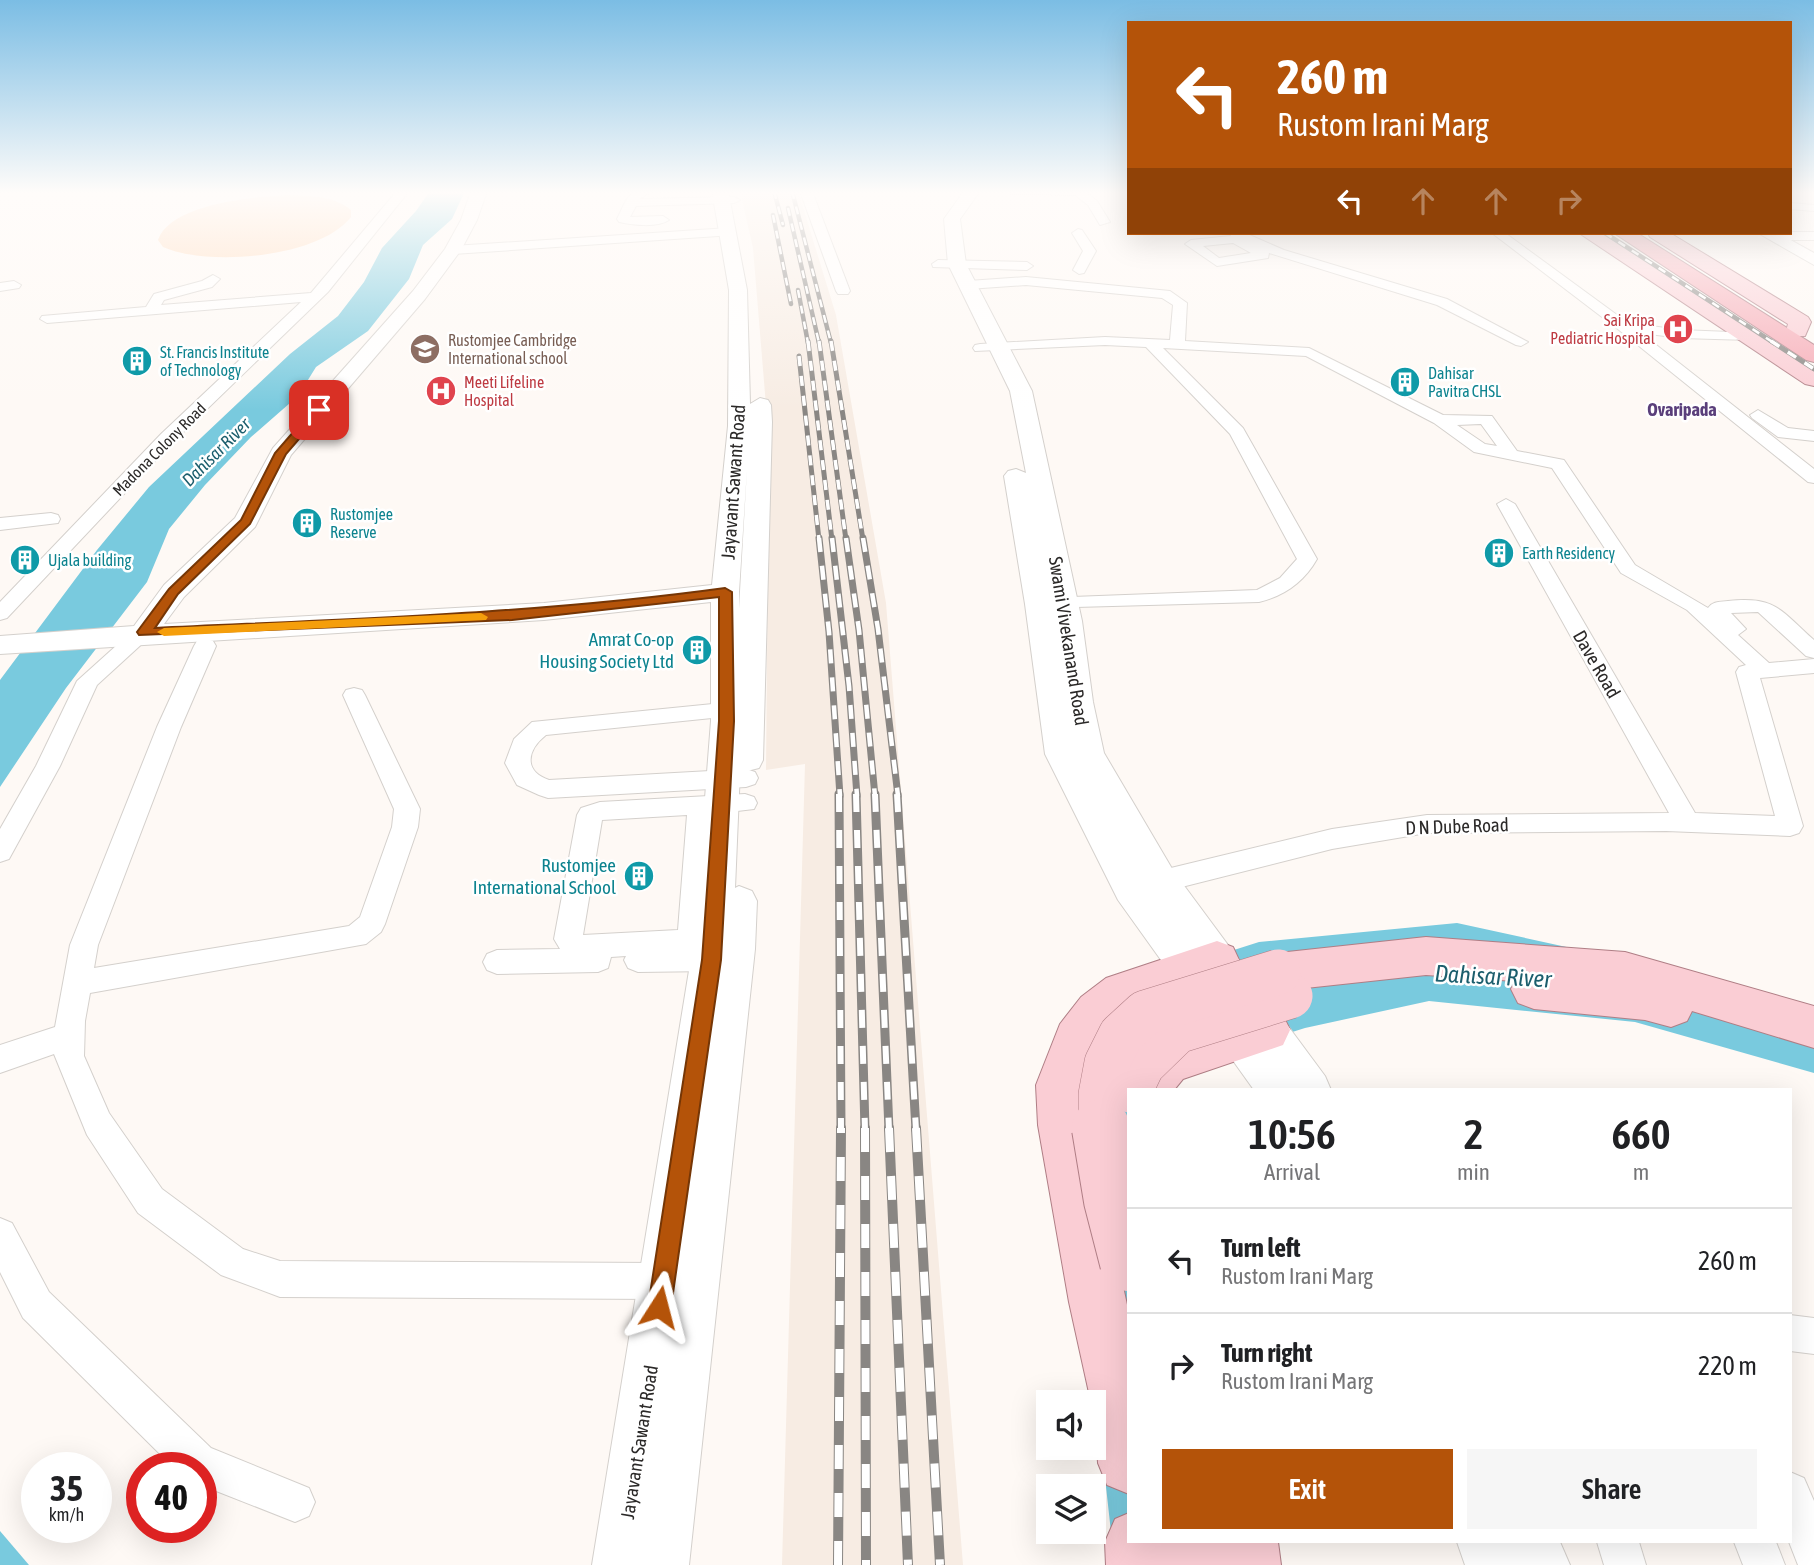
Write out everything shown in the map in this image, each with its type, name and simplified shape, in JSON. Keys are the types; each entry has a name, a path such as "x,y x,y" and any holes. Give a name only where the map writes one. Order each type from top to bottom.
{"highway":[{"path":"1680,264 1802,332"},
{"path":"1691,264 1802,332 1814,355"}],"main road":[{"path":"1637,264 1814,379"},
{"path":"1655,264 1754,326 1802,332"},
{"path":"1707,264 1800,322 1802,332"},
{"path":"1709,264 1802,332"},
{"path":"1127,1254 1108,1179 1099,1124 1106,1070 1117,1039 1146,1013 1278,972 1426,956 1625,971 1814,1027"},
{"path":"1127,1446 1120,1388 1097,1302 1063,1125 1061,1085 1077,1040 1097,1011 1122,992 1203,964"},
{"path":"1131,1088 1142,1065 1177,1031 1290,996 1437,976 1645,1000 1733,1024 1814,1051"},
{"path":"1150,1088 1154,1078 1167,1063 1267,1057"},
{"path":"1127,1112 1124,1143 1127,1154"},
{"path":"1138,1543 1139,1565"},
{"path":"1174,1543 1175,1565"},
{"path":"1208,1543 1211,1565"},
{"path":"1245,1543 1248,1565"}],"street":[{"name":"Madona Colony Road","path":"0,614 167,438 314,297 342,264"},
{"path":"0,852 48,766 88,681 144,632 174,592 246,522 281,453 383,339 442,264"},
{"name":"Jayavant Sawant Road","path":"733,264 738,290 739,426 725,592 739,709"},
{"name":"Jayavant Sawant Road","path":"660,1565 727,794 753,582 761,422 748,283 742,264"},
{"path":"833,264 843,291"},
{"name":"Swami Vivekanand Road","path":"951,264 988,347 1001,392 1088,753 1161,881 1156,908"},
{"name":"Swami Vivekanand Road","path":"954,264 972,315"},
{"path":"1078,270 1083,264"},
{"path":"1316,264 1442,302 1521,342"},
{"path":"1540,264 1624,327 1814,478"},
{"path":"954,271 1039,267"},
{"path":"954,271 1026,281 1165,294 1180,303 1177,346"},
{"path":"152,310 159,297 207,284 213,279"},
{"path":"47,319 314,297"},
{"path":"1489,326 1517,321"},
{"path":"1624,327 1681,334 1749,336"},
{"path":"988,347 1118,338 1177,346 1220,345 1309,352 1440,420 1480,448 1558,464 1628,569 1694,606 1765,671 1814,666"},
{"path":"1052,603 1259,596 1273,592 1305,565 1307,559 1237,432 1150,343"},
{"path":"1757,414 1784,433 1814,436"},
{"path":"1440,420 1486,419 1512,455"},
{"name":"Dave Road","path":"1506,504 1688,823"},
{"path":"0,524 51,519"},
{"path":"0,645 144,632 512,616 640,604 725,592"},
{"name":"Swami Vivekanand Road","path":"1052,603 1061,754 1156,908"},
{"path":"205,646 169,727 84,945 70,1035 69,1056 98,1124 150,1200 233,1263 280,1279 663,1281"},
{"name":"D N Dube Road","path":"1156,908 1161,881 1332,839 1427,824 1688,823 1790,826 1746,672 1765,671"},
{"path":"77,983 356,936 371,924 405,827 407,809 354,695"},
{"path":"727,794 548,789 525,779 518,771 517,761 519,752 531,734 540,728 739,709"},
{"path":"713,945 586,947 574,946 569,939 590,815 600,811 727,794"},
{"path":"1156,908 1203,964 1267,1057 1307,1088"},
{"path":"497,962 713,945"},
{"name":"Jayavant Sawant Road","path":"621,1565 713,945"},
{"path":"0,1059 70,1035"},
{"path":"0,1235 36,1305 197,1463 295,1502"},
{"path":"1792,1333 1814,1336"},
{"path":"1792,1499 1805,1546"},
{"path":"1485,1543 1494,1565"},
{"path":"1531,1543 1541,1565"},
{"path":"1618,1543 1625,1565"},
{"path":"1755,1543 1765,1565"}],"shaded area":[{"path":"754,264 820,264 836,315 886,603 963,1565 782,1565 805,764 766,770 769,442"}],"water":[{"name":"Dahisar River","path":"374,264 415,264 409,279 368,331 316,367 298,396 251,437 205,485 169,529 147,582 66,688 0,787 0,680 97,550 149,487 290,354 338,316 364,282"},
{"name":"Dahisar River","path":"1457,923 1704,977 1814,1011 1814,1073 1635,1022 1429,1001 1305,1028 1175,1069 1173,1088 1127,1088 1127,1543 1260,1543 1263,1565 1112,1541 1103,1460 1106,1460 1106,1390 1095,1390 1087,1315 1143,979 1259,942"},
{"path":"0,1531 29,1565 0,1565"}],"railway":[{"path":"783,264 791,304"},
{"path":"801,264 819,343"},
{"path":"811,264 831,343"},
{"path":"1653,264 1774,343"},
{"path":"798,290 808,343"},
{"path":"808,341 832,540"},
{"path":"819,341 846,540"},
{"path":"831,341 863,540"},
{"path":"1771,341 1814,369"},
{"path":"799,356 819,540"},
{"path":"819,538 829,632 840,796"},
{"path":"832,538 849,686 857,796"},
{"path":"846,538 859,630 875,796"},
{"path":"863,538 878,629 898,796"},
{"path":"839,794 841,1129"},
{"path":"856,794 865,1130"},
{"path":"875,794 889,1130"},
{"path":"897,794 916,1130"},
{"path":"865,1128 866,1565"},
{"path":"889,1128 908,1565"},
{"path":"916,1128 940,1565"},
{"path":"838,1565 841,1129"}],"slow traffic":[{"path":"164,632 481,617"}],"place":[{"name":"Sai Kripa Pediatric Hospital","path":"1678,329"},
{"name":"Rustomjee Cambridge International school","path":"425,349"},
{"name":"St. Francis Institute of Technology","path":"137,361"},
{"name":"Dahisar Pavitra CHSL","path":"1405,382"},
{"name":"Meeti Lifeline Hospital","path":"441,391"},
{"name":"Rustomjee Reserve","path":"307,523"},
{"name":"Earth Residency","path":"1499,553"},
{"name":"Ujala building","path":"25,560"},
{"name":"Amrat Co-op Housing Society Ltd","path":"697,650"},
{"name":"Rustomjee International School","path":"639,876"}],"district":[{"name":"Ovaripada","path":"1682,409"}],"route":[{"path":"319,410 281,453 246,522 174,592 144,632 512,616 640,604 725,592 727,721 711,960 659,1307"}]}
